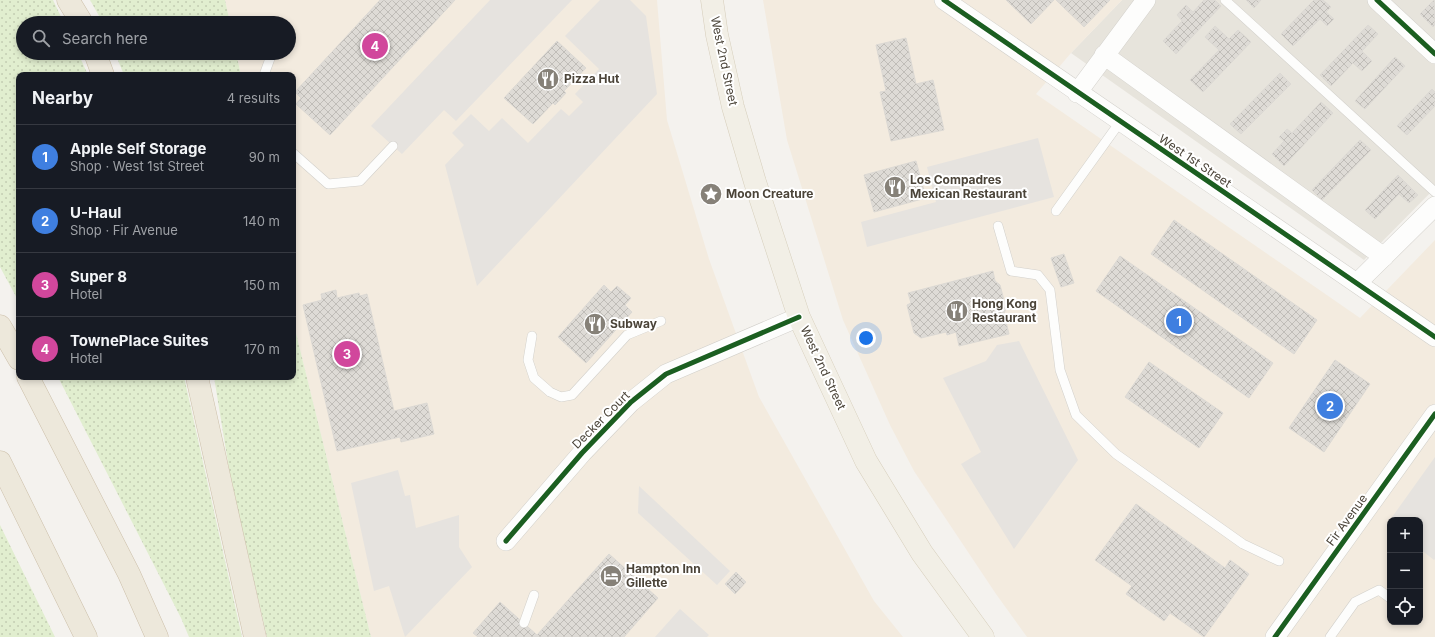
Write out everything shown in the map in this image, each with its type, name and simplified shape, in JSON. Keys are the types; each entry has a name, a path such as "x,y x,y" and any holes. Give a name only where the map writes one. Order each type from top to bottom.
{"highway":[{"path":"68,0 78,16"},
{"path":"98,60 102,72"},
{"path":"0,326 16,355"},
{"path":"30,380 129,574 157,637"},
{"path":"198,380 256,637"},
{"path":"0,462 86,637"}],"main road":[{"name":"West 2nd Street","path":"712,0 717,35 733,107 755,182 799,317 866,461 922,553 983,637"}],"street":[{"name":"West 1st Street","path":"944,0 1077,93 1435,337"},
{"path":"1077,93 1146,0"},
{"path":"1377,0 1435,54"},
{"path":"1104,55 1384,257"},
{"path":"1357,283 1435,206"},
{"name":"Decker Court","path":"506,541 582,453 631,402 666,374 799,317"},
{"name":"Fir Avenue","path":"1275,637 1435,414"}],"lane":[{"path":"1225,0 1435,192"},
{"path":"265,72 269,60"},
{"path":"1056,211 1120,122"},
{"path":"296,156 328,184 360,181 393,146"},
{"path":"998,226 1010,271 1038,275 1050,290 1060,370 1076,415 1116,454 1242,544 1279,561"},
{"path":"532,336 528,360 534,378 550,392 561,397 572,395 627,335 661,321"},
{"path":"1330,637 1355,602 1378,590 1387,596"},
{"path":"524,623 534,595"}],"shaded area":[{"path":"225,0 657,0 667,120 709,259 759,397 874,601 903,637 371,637 296,333 296,72 240,72 238,60 296,60 296,16 228,16"},
{"path":"490,0 572,0 456,121 444,110 402,154 371,126"},
{"path":"600,0 630,0 646,16 657,94 477,286 445,165 464,145 452,133 471,114 489,131 502,118 528,143 561,109 569,116 583,102 575,94 599,69 565,36"},
{"path":"763,0 1122,0 1071,53 1036,94 1360,318 1435,240 1435,637 1027,637 996,594 914,471 890,425 843,320 787,140"},
{"path":"1122,0 1435,0 1435,188 1364,260 1071,53"},
{"path":"1038,138 1054,197 867,247 861,222 936,202 927,167"},
{"path":"1019,341 1078,460 1014,549 961,464 981,452 943,378 986,361 997,345"},
{"path":"1435,457 1434,560 1423,551 1423,517 1392,517"},
{"path":"398,470 405,496 410,495 416,528 459,515 459,547 472,567 405,637 389,586 374,591 351,483"},
{"path":"639,486 730,571 717,585 638,513"},
{"path":"680,609 709,635 707,637 655,637"}],"green space":[{"path":"0,0 53,0 61,16 16,16 16,60 81,60 87,72 16,72 16,296 0,267"},
{"path":"90,0 225,0 228,16 99,16"},
{"path":"118,60 238,60 240,72 123,72"},
{"path":"296,333 371,637 267,637 231,481 214,380 296,380"},
{"path":"60,380 185,380 242,637 189,637 181,618"},
{"path":"0,525 55,637 0,637"}],"building":[{"path":"380,0 455,0 330,135 296,104 301,98 296,93 296,91"},
{"path":"1006,0 1054,0 1031,24"},
{"path":"1056,0 1110,0 1084,27"},
{"path":"1204,0 1215,0 1221,6 1176,54 1163,41 1182,21 1177,15 1186,5 1193,12"},
{"path":"1246,0 1261,0 1254,8"},
{"path":"1314,0 1323,0 1331,7 1326,12 1334,19 1327,26 1320,19 1293,46 1281,34"},
{"path":"1434,0 1435,24 1433,27 1420,14"},
{"path":"1368,25 1378,34 1362,51 1372,61 1362,71 1353,63 1331,86 1320,75"},
{"path":"1215,26 1229,39 1238,30 1251,42 1203,92 1190,80 1219,50 1205,37"},
{"path":"906,38 916,84 933,80 944,130 891,141 880,92 886,91 876,45"},
{"name":"Pizza Hut","path":"557,41 586,68 564,91 566,93 555,105 553,103 533,124 504,98"},
{"path":"1395,57 1405,66 1365,109 1355,101"},
{"path":"1280,73 1291,84 1241,134 1230,124"},
{"path":"1432,89 1435,92 1435,106 1407,135 1397,126"},
{"path":"1321,102 1333,113 1284,166 1272,154 1284,141 1279,137 1287,129 1292,133"},
{"path":"1360,140 1371,150 1322,200 1312,190"},
{"name":"Los Compadres Mexican Restaurant","path":"916,161 926,198 874,212 864,175"},
{"path":"1398,175 1418,195 1409,203 1399,194 1375,219 1365,210"},
{"path":"1174,220 1317,320 1294,354 1151,254"},
{"path":"1064,254 1074,283 1061,287 1051,258"},
{"path":"1120,256 1273,363 1249,398 1096,291"},
{"name":"Hong Kong Restaurant","path":"993,271 995,281 1000,285 1006,308 1004,314 1009,334 959,346 956,332 947,335 946,332 921,338 914,333 907,305 911,303 908,293"},
{"name":"Subway","path":"604,285 611,292 617,286 631,298 625,305 632,312 586,363 558,337"},
{"path":"336,290 337,298 359,293 360,296 367,294 394,411 427,403 434,434 401,442 400,437 337,451 303,305 322,300 321,294"},
{"path":"1335,360 1370,384 1324,452 1289,428"},
{"path":"1149,362 1223,413 1199,448 1125,397"},
{"path":"1136,504 1225,568 1230,560 1249,574 1204,637 1170,613 1164,621 1126,594 1132,586 1095,560"},
{"name":"Hampton Inn Gillette","path":"609,554 658,598 624,637 478,637 473,633 500,602 537,635"},
{"path":"736,572 746,582 735,594 725,584"}],"cycle path":[{"path":"944,0 1435,337"},
{"path":"1377,0 1435,54"},
{"path":"506,541 582,453 631,402 666,374 799,317"},
{"path":"1275,637 1435,414"}],"place":[{"name":"TownePlace Suites","path":"375,46"},
{"name":"Pizza Hut","path":"548,79"},
{"name":"Los Compadres Mexican Restaurant","path":"895,187"},
{"name":"Moon Creature","path":"711,194"},
{"name":"Hong Kong Restaurant","path":"957,311"},
{"name":"Apple Self Storage","path":"1179,321"},
{"name":"Subway","path":"595,324"},
{"name":"Super 8","path":"347,354"},
{"name":"U-Haul","path":"1330,406"},
{"name":"Hampton Inn Gillette","path":"611,576"}]}
